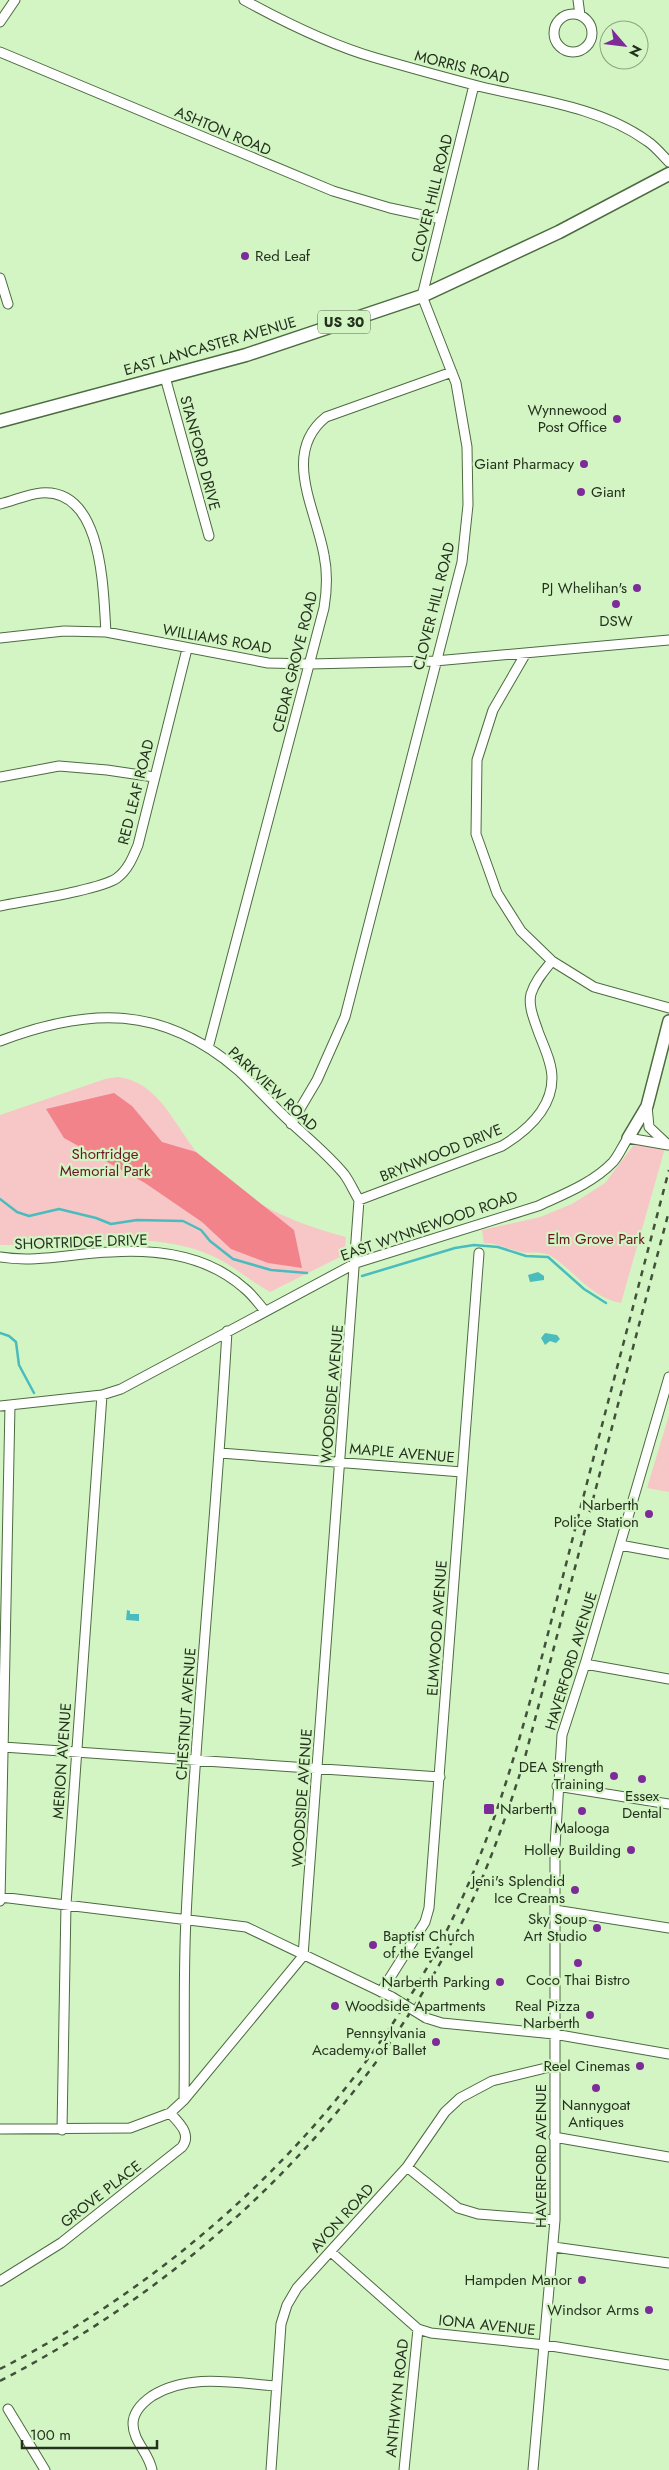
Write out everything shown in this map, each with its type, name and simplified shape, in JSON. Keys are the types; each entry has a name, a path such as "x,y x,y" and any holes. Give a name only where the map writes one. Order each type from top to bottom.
{"highway":[{"name":"EAST LANCASTER AVENUE","path":"0,421 246,355 422,296 560,232 669,174"}],"main road":[{"name":"EAST WYNNEWOOD ROAD","path":"628,1138 647,1106 669,1021"}],"street":[{"path":"0,22 15,0"},
{"name":"MORRIS ROAD","path":"244,0 293,26 339,46 474,85 578,109 621,126 648,141 669,162"},
{"path":"578,0 580,15 591,25 592,37 589,44 579,51 563,49 556,41 554,33 557,23 567,15 580,15"},
{"name":"ASHTON ROAD","path":"0,52 333,192 390,208 441,218"},
{"name":"CLOVER HILL ROAD","path":"291,1124 317,1080 345,1017 462,562 468,505 467,447 452,372 422,296 474,85"},
{"path":"0,278 8,304"},
{"name":"CEDAR GROVE ROAD","path":"208,1048 324,608 328,583 324,554 304,476 302,456 306,441 315,426 326,417 452,372"},
{"name":"STANFORD DRIVE","path":"165,377 209,536"},
{"path":"0,504 41,493 66,499 80,511 92,531 102,569 106,632"},
{"name":"WILLIAMS ROAD","path":"0,638 64,631 106,632 268,663 310,664 435,661 669,640"},
{"name":"RED LEAF ROAD","path":"0,906 98,885 117,878 130,864 138,845 187,649"},
{"path":"526,653 493,710 476,760 476,834 497,893 521,931 552,962 594,987 669,1008"},
{"path":"0,777 58,766 107,770 154,777"},
{"name":"BRYNWOOD DRIVE","path":"360,1200 502,1146 521,1134 537,1116 548,1101 552,1078 548,1058 531,1011 531,995 537,980 552,962"},
{"name":"PARKVIEW ROAD","path":"0,1041 56,1023 91,1017 119,1017 156,1023 208,1048 238,1070 343,1174 360,1200"},
{"path":"647,1106 649,1127 668,1145"},
{"path":"628,1138 668,1145"},
{"name":"EAST WYNNEWOOD ROAD","path":"0,1406 102,1394 121,1388 356,1263 538,1206 567,1193 591,1180 613,1161 628,1138"},
{"path":"356,1263 360,1200"},
{"name":"SHORTRIDGE DRIVE","path":"0,1257 61,1257 111,1252 171,1253 219,1270 245,1288 265,1311"},
{"name":"ELMWOOD AVENUE","path":"381,1992 425,1922 430,1908 479,1253"},
{"name":"WOODSIDE AVENUE","path":"303,1956 356,1263"},
{"name":"CHESTNUT AVENUE","path":"184,2100 186,1920 227,1330"},
{"name":"HAVERFORD AVENUE","path":"533,2470 554,2248 555,1910 557,1786 562,1736 669,1377"},
{"name":"MERION AVENUE","path":"62,2130 66,1904 102,1394"},
{"path":"0,1901 1,1760 3,1747 2,1673 10,1405"},
{"name":"MAPLE AVENUE","path":"220,1452 462,1472"},
{"path":"620,1545 669,1554"},
{"path":"585,1664 669,1679"},
{"path":"3,1747 440,1777"},
{"path":"557,1786 669,1804"},
{"path":"0,1897 246,1927 303,1956 392,1997 426,2018 442,2023 554,2034 669,2054"},
{"path":"555,1910 669,1928"},
{"path":"0,2129 130,2128 170,2113 184,2100 303,1956"},
{"name":"AVON ROAD","path":"270,2470 281,2324 286,2305 297,2288 407,2167 445,2112 460,2098 492,2081 554,2066"},
{"name":"GROVE PLACE","path":"0,2281 61,2243 182,2147 186,2141 185,2130 170,2113"},
{"path":"554,2137 669,2157"},
{"path":"407,2167 458,2208 478,2214 555,2220"},
{"path":"554,2248 669,2263"},
{"name":"IONA AVENUE","path":"331,2252 418,2329 431,2333 545,2345 669,2365"},
{"name":"ANTHWYN ROAD","path":"404,2470 418,2329"},
{"path":"152,2470 148,2456 137,2439 133,2424 137,2410 148,2399 168,2388 188,2382 215,2381 276,2386"},
{"path":"8,2409 45,2470"}],"green space":[{"name":"Shortridge Memorial Park","path":"118,1077 134,1081 148,1090 170,1114 199,1156 242,1192 291,1219 346,1237 345,1248 339,1253 340,1257 270,1292 216,1258 183,1246 132,1240 0,1245 0,1115 105,1079"},
{"name":"Elm Grove Park","path":"636,1142 665,1148 621,1303 610,1300 592,1290 548,1254 521,1252 484,1243 482,1230 540,1217 572,1204 605,1183"},
{"path":"669,1415 669,1492 647,1488"}],"shaded area":[{"path":"114,1093 132,1106 162,1142 196,1152 294,1230 302,1268 268,1263 231,1249 202,1222 145,1183 64,1138 46,1109"}],"water":[{"path":"538,1272 544,1276 544,1280 530,1282 528,1275"},
{"path":"545,1333 557,1335 560,1339 556,1343 550,1341 545,1345 541,1338"},
{"path":"127,1610 130,1611 130,1614 139,1614 139,1621 126,1620"}],"waterway":[{"path":"0,1199 17,1212 29,1216 59,1209 96,1218 111,1224 137,1220 183,1221 201,1230 210,1241 233,1259 271,1270 307,1273"},
{"path":"362,1276 455,1248 474,1245 498,1247 526,1256 548,1257 584,1289 606,1303"},
{"path":"0,1333 9,1336 16,1342 19,1365 34,1393"}],"railway":[{"path":"0,2369 68,2331 134,2288 197,2239 256,2186 311,2129 362,2067 406,2002 445,1934 465,1892 499,1805 526,1716 669,1170"},
{"path":"0,2381 71,2341 138,2296 202,2247 262,2193 317,2135 368,2073 414,2006 455,1936 466,1915 493,1850 524,1761 669,1211"}],"place":[{"name":"Red Leaf","path":"245,256"},
{"name":"Wynnewood Post Office","path":"617,419"},
{"name":"Giant Pharmacy","path":"584,464"},
{"name":"Giant","path":"581,492"},
{"name":"PJ Whelihan's","path":"637,588"},
{"name":"DSW","path":"616,604"},
{"name":"Narberth Police Station","path":"649,1514"},
{"name":"DEA Strength Training","path":"614,1776"},
{"name":"Essex Dental","path":"642,1779"},
{"name":"Narberth","path":"489,1809"},
{"name":"Malooga","path":"582,1811"},
{"name":"Holley Building","path":"631,1850"},
{"name":"Jeni's Splendid Ice Creams","path":"575,1890"},
{"name":"Sky Soup Art Studio","path":"597,1928"},
{"name":"Baptist Church of the Evangel","path":"373,1945"},
{"name":"Coco Thai Bistro","path":"578,1963"},
{"name":"Narberth Parking","path":"500,1982"},
{"name":"Woodside Apartments","path":"335,2006"},
{"name":"Real Pizza Narberth","path":"590,2015"},
{"name":"Pennsylvania Academy of Ballet","path":"436,2042"},
{"name":"Reel Cinemas","path":"640,2066"},
{"name":"Nannygoat Antiques","path":"596,2088"},
{"name":"Hampden Manor","path":"582,2280"},
{"name":"Windsor Arms","path":"649,2310"}]}
